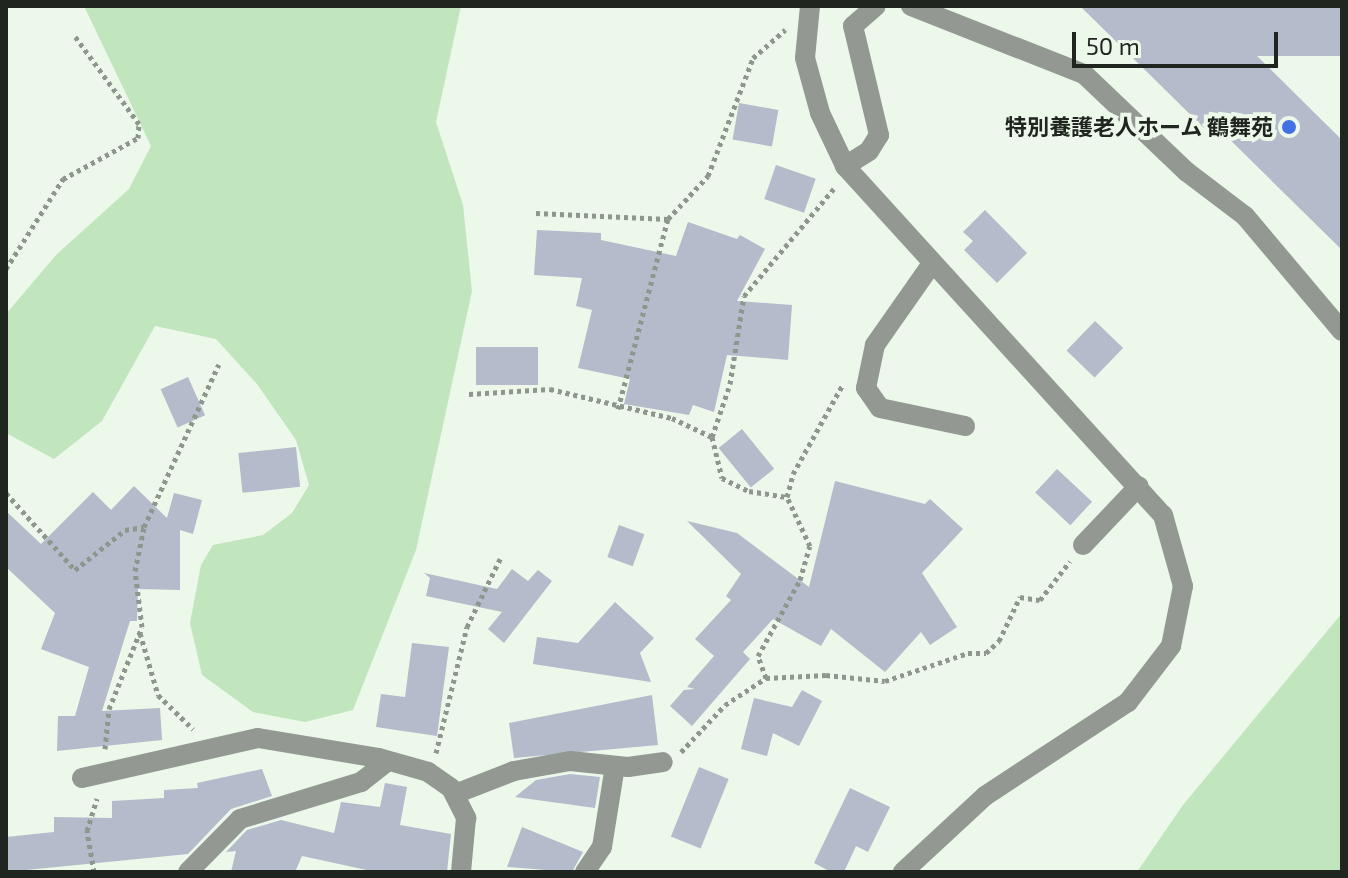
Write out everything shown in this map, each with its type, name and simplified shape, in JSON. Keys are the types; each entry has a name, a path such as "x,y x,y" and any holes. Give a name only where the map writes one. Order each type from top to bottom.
{"street":[{"path":"848,170 869,151 879,135 853,26 876,6"},
{"path":"911,6 1084,74 1187,172 1245,216 1342,331"},
{"path":"809,14 805,58 813,93 848,170 931,265 1163,515 1180,572 1171,646 1128,702 985,796 903,872"},
{"path":"931,265 875,345 866,388 880,408 965,426"},
{"path":"1083,545 1139,486"},
{"path":"90,776 203,747 273,738 388,761 428,772 455,794 466,818 461,872"},
{"path":"188,872 240,819 361,782 388,761"},
{"path":"455,794 514,771 570,761 615,766 663,762"},
{"path":"585,872 602,847 615,766"}],"path":[{"path":"618,409 668,219 708,176 760,46 809,14"},
{"path":"6,269 63,179 138,138 139,124 74,35"},
{"path":"766,678 758,656 800,580 810,546 787,497 749,491 722,478 712,437 730,384 744,296 819,201 848,170"},
{"path":"536,213 668,219"},
{"path":"94,872 87,831 90,776 109,709 140,633 142,596 135,571 144,527 219,364"},
{"path":"469,394 550,389 618,409 672,418 712,437"},
{"path":"6,493 75,570 125,530 144,527"},
{"path":"663,762 678,755 745,688 766,678 826,675 885,681 968,653 986,653 999,641 1020,597 1040,600 1083,545"},
{"path":"428,772 467,627 500,559"},
{"path":"140,633 158,695 197,732 203,747"}],"green space":[{"path":"84,6 461,6 436,122 463,205 472,291 416,550 353,710 305,722 253,712 202,675 190,623 201,565 213,545 263,535 292,513 309,485 296,440 257,384 216,339 155,326 102,421 54,459 6,433 6,314 56,255 129,189 151,146"},
{"path":"1342,613 1342,872 1137,872 1183,805"}],"building":[{"name":"特別養護老人ホーム 鶴舞苑","path":"1080,6 1342,6 1342,56 1257,56 1342,140 1342,250 1217,127 1210,134"},
{"path":"739,103 778,110 772,146 733,139"},
{"path":"776,165 816,179 804,213 764,199"},
{"path":"985,210 1027,253 997,283 964,250 973,241 963,232"},
{"path":"688,222 737,239 740,235 765,249 737,301 792,305 788,360 727,355 714,412 693,405 689,415 624,404 630,379 578,368 592,310 576,306 582,278 534,275 537,230 601,233 601,240 676,256"},
{"path":"1095,321 1123,348 1095,378 1067,350"},
{"path":"476,347 538,347 538,385 476,385"},
{"path":"188,377 205,415 178,428 161,389"},
{"path":"742,429 774,469 751,488 719,448"},
{"path":"296,447 300,487 242,493 238,453"},
{"path":"1057,469 1092,502 1070,525 1035,492"},
{"path":"835,481 925,504 930,499 963,529 922,573 957,627 930,645 921,632 885,672 831,629 821,646 773,619 743,652 750,659 692,726 670,706 684,690 695,689 687,687 714,656 695,639 731,600 726,596 741,574 687,521 737,533 809,587"},
{"path":"134,486 167,518 174,493 202,500 193,534 180,530 180,590 138,589 137,621 130,621 102,711 160,708 162,740 57,751 58,716 75,716 89,667 41,649 55,613 6,567 6,511 41,544 93,492 111,510"},
{"path":"619,525 644,534 633,566 607,557"},
{"path":"512,569 528,581 538,570 552,581 504,643 488,629 502,612 426,596 430,578 424,573 497,589"},
{"path":"615,602 654,638 640,653 651,682 533,664 537,637 578,643"},
{"path":"412,643 449,647 437,736 376,727 381,694 405,697"},
{"path":"802,690 822,701 799,746 773,733 767,756 741,749 754,698 792,707"},
{"path":"652,695 658,745 514,758 509,723"},
{"path":"699,767 729,779 701,849 671,837"},
{"path":"262,769 272,796 231,809 188,854 6,872 6,837 54,832 54,817 112,818 112,801 164,798 164,790 198,788 197,783"},
{"path":"570,774 600,777 595,808 515,797 536,780"},
{"path":"385,783 407,787 400,825 451,834 447,872 376,872 302,856 295,872 231,872 236,851 226,852 247,830 281,820 334,833 341,802 380,807"},
{"path":"850,788 890,807 868,852 856,846 844,872 831,872 814,863"},
{"path":"522,827 583,852 572,872 507,867"}],"place":[{"name":"特別養護老人ホーム 鶴舞苑","path":"1289,127"}]}
